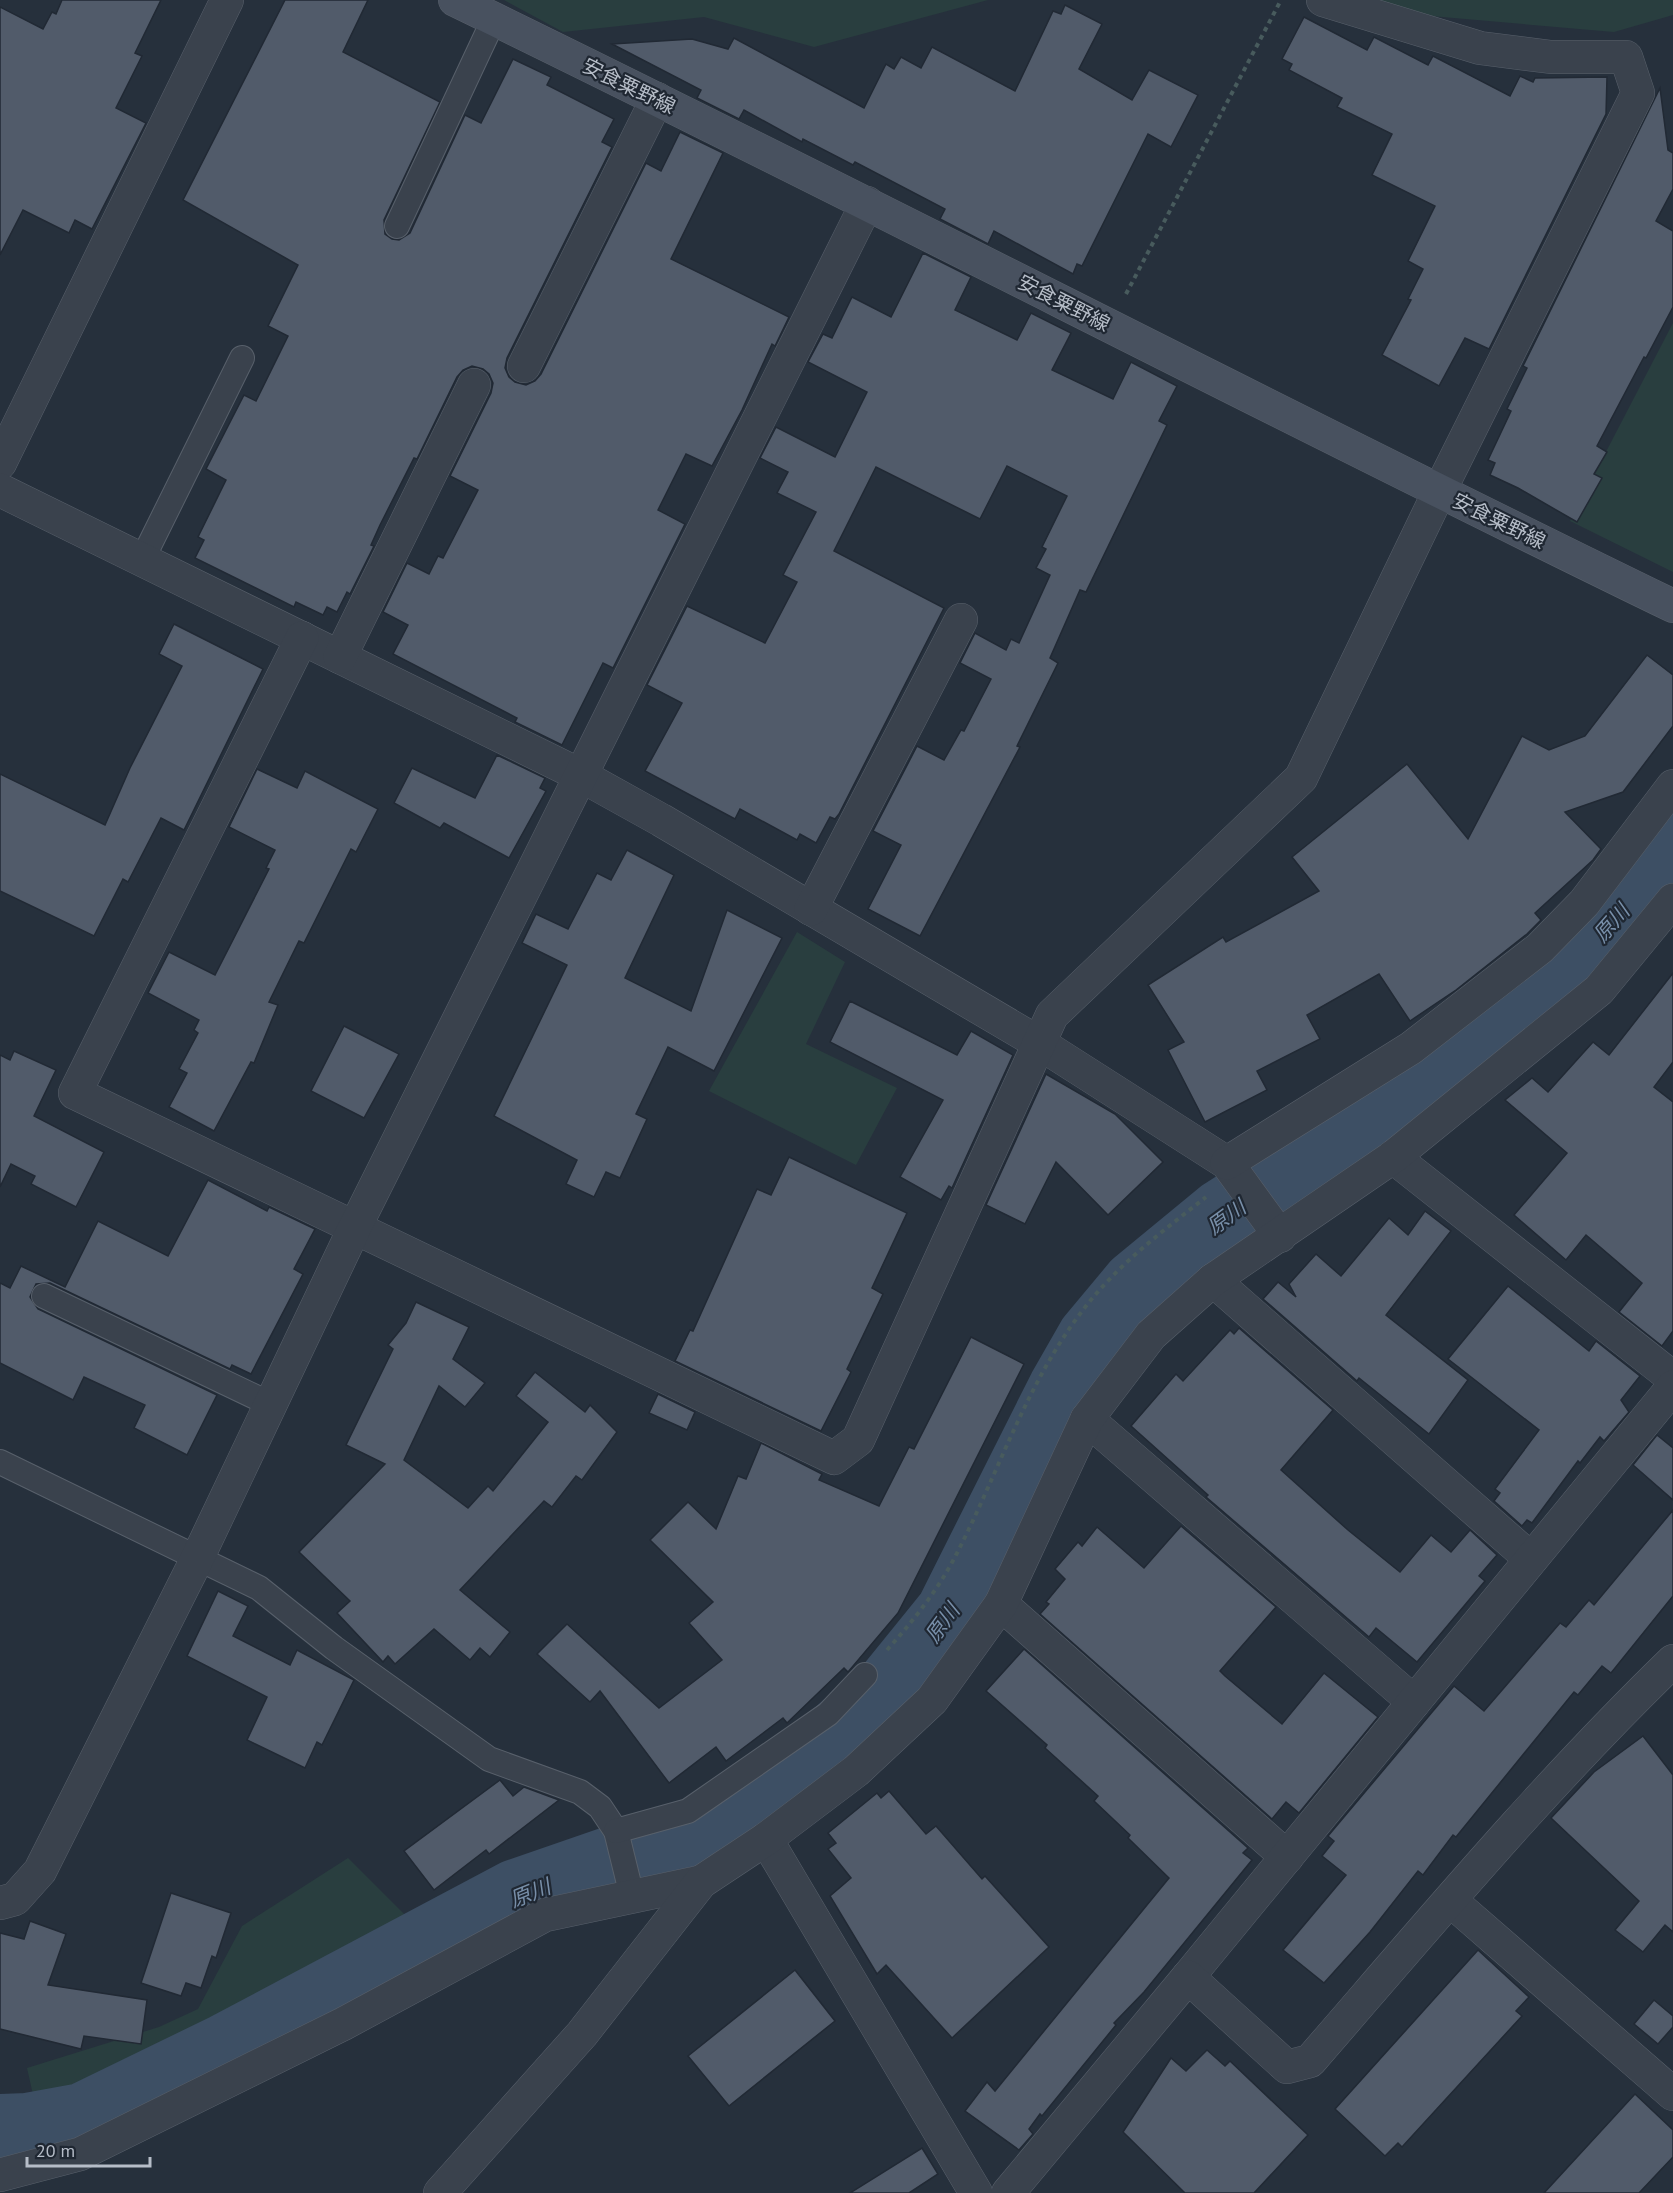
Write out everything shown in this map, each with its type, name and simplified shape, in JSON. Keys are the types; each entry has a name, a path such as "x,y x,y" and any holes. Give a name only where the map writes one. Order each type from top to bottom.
{"main road":[{"name":"安食粟野線","path":"455,0 867,202 1109,327 1673,606"}],"street":[{"path":"0,463 227,0"},
{"path":"302,638 75,1093 834,1458 858,1440 1052,1015 1302,778 1439,492 1638,93 1626,57 1551,57 1480,48 1323,0"},
{"path":"524,366 657,99"},
{"path":"0,1903 15,1899 40,1871 197,1559 354,1229 867,202"},
{"path":"340,657 474,385"},
{"path":"0,490 580,775 811,909 1039,1043 1232,1170 1280,1236"},
{"path":"811,909 961,620"},
{"path":"1232,1170 1411,1048 1540,948 1584,903 1673,786"},
{"path":"440,2193 582,2034 701,1882 766,1839 856,1771 933,1700 1001,1604 1087,1419 1151,1335 1213,1280 1393,1157 1599,990 1670,908"},
{"path":"1393,1157 1673,1378"},
{"path":"1213,1280 1532,1559"},
{"path":"1008,2193 1673,1387"},
{"path":"1087,1419 1414,1702"},
{"path":"1001,1604 1287,1857"},
{"path":"1188,1977 1287,2067 1310,2061 1450,1900 1633,1700 1673,1661"},
{"path":"766,1839 976,2193"},
{"path":"0,2162 0,2175 80,2154 343,2024 545,1915 630,1886 701,1882"},
{"path":"1450,1900 1673,2094"}],"lane":[{"path":"397,226 494,19"},
{"path":"142,560 242,358"},
{"path":"44,1296 270,1404"},
{"path":"0,1462 259,1588 334,1648 489,1759 580,1792 600,1807 617,1836 630,1886"},
{"path":"617,1836 688,1811 828,1714 865,1675"}],"path":[{"path":"1109,327 1281,0"},
{"path":"865,1675 916,1617 955,1557 1043,1373 1083,1310 1135,1253 1210,1194 1232,1170"}],"green space":[{"path":"504,0 988,0 814,47 704,17 563,32"},
{"path":"1337,0 1673,0 1673,15 1614,32 1408,14"},
{"path":"1673,323 1673,572 1570,521"},
{"path":"797,932 845,962 806,1044 897,1088 856,1165 709,1091"},
{"path":"348,1858 410,1920 131,2069 36,2108 27,2068 159,2027 198,2009 242,1926"}],"building":[{"path":"62,0 161,0 135,53 142,56 116,108 146,123 92,229 75,220 69,233 23,210 0,255 0,7 43,29 52,12 56,14"},
{"path":"285,0 368,0 343,52 440,102 384,220 385,234 392,239 399,240 410,233 465,115 481,123 513,59 551,77 547,85 614,119 602,142 612,147 507,358 505,368 509,377 515,382 526,385 535,381 541,374 646,163 661,171 680,132 723,153 671,259 789,317 775,346 772,344 742,410 712,466 686,454 658,510 685,524 613,668 603,663 562,745 515,722 517,718 393,654 408,625 383,612 407,563 429,574 438,556 443,558 478,490 450,476 491,393 493,383 489,374 483,369 472,366 463,370 457,377 417,459 414,458 380,525 371,545 374,546 350,594 347,592 337,612 327,607 323,615 296,602 294,607 195,558 204,540 198,537 226,480 206,469 244,395 256,401 288,336 268,326 298,265 183,200"},
{"path":"1065,5 1102,24 1079,69 1132,100 1149,70 1198,95 1171,147 1148,134 1082,266 1077,264 1073,274 994,231 988,244 940,219 945,209 855,162 853,165 803,139 802,142 744,110 739,119 697,98 701,90 612,44 692,39 728,49 734,38 864,108 886,64 894,69 901,57 921,68 932,47 1015,91 1053,11 1061,14"},
{"path":"1304,17 1367,50 1374,37 1428,65 1433,56 1510,96 1520,76 1533,82 1535,78 1607,77 1606,114 1489,349 1465,338 1439,386 1382,355 1411,300 1408,299 1423,269 1408,261 1435,206 1372,175 1392,134 1337,107 1342,98 1289,70 1292,64 1282,59"},
{"path":"1660,88 1668,150 1673,153 1673,189 1656,221 1673,231 1673,307 1597,446 1607,452 1594,474 1602,478 1577,522 1518,488 1490,475 1495,463 1488,460 1511,411 1507,409 1527,368 1523,366"},
{"path":"923,253 971,277 955,310 1017,340 1031,313 1071,333 1052,370 1113,399 1131,362 1177,386 1159,421 1167,425 1086,592 1080,590 1050,658 1058,663 1017,746 1020,747 920,936 868,909 901,845 873,831 917,746 944,760 961,730 964,731 991,679 960,663 975,633 1006,650 1011,639 1019,643 1050,575 1036,568 1046,549 1042,547 1067,496 1007,466 980,519 876,467 834,551 944,608 839,814 835,819 830,817 816,843 800,834 797,840 740,809 735,819 645,771 682,703 647,685 687,606 765,643 797,582 783,575 816,512 777,493 788,472 760,458 776,427 835,457 867,392 808,362 823,334 832,338 852,297 891,317"},
{"path":"174,624 263,669 184,830 161,818 128,882 123,879 94,936 0,891 0,774 105,825 130,768 182,666 159,654"},
{"path":"1647,655 1673,675 1673,726 1623,792 1565,812 1601,849 1593,860 1535,913 1541,920 1527,934 1456,990 1410,1021 1379,974 1307,1015 1320,1039 1257,1071 1267,1090 1205,1122 1168,1050 1184,1042 1148,985 1223,937 1226,942 1319,891 1292,857 1407,764 1468,839 1522,736 1549,750 1585,736"},
{"path":"497,755 545,778 540,788 546,791 509,858 444,823 440,828 394,803 412,768 475,798"},
{"path":"257,769 297,788 305,771 378,809 356,852 351,849 304,943 299,941 269,1002 278,1005 254,1063 251,1062 214,1131 169,1107 187,1073 179,1069 198,1033 194,1030 199,1020 148,993 169,952 215,975 269,869 266,868 275,850 229,827"},
{"path":"627,850 674,875 625,978 691,1011 727,910 782,938 714,1071 668,1047 636,1114 647,1119 620,1178 606,1172 594,1197 566,1184 577,1160 494,1116 567,965 522,943 536,914 568,929 597,873 611,880"},
{"path":"1673,973 1673,1062 1654,1087 1673,1102 1673,1331 1662,1346 1619,1312 1642,1283 1586,1235 1566,1260 1514,1215 1567,1153 1505,1100 1532,1078 1548,1092 1593,1042 1609,1055"},
{"path":"850,1001 957,1055 971,1031 1013,1055 952,1188 949,1186 941,1200 900,1177 943,1100 830,1042"},
{"path":"344,1026 399,1054 364,1118 311,1091"},
{"path":"14,1051 56,1070 34,1116 104,1152 76,1207 31,1184 35,1176 11,1164 0,1187 0,1055 10,1060"},
{"path":"1046,1074 1115,1114 1163,1162 1108,1215 1056,1162 1025,1224 986,1205"},
{"path":"789,1157 907,1213 872,1288 883,1294 847,1369 851,1372 821,1431 675,1361 690,1330 693,1331 757,1189 771,1195"},
{"path":"208,1180 267,1211 269,1207 315,1229 294,1269 303,1274 251,1374 232,1365 230,1369 50,1283 36,1284 30,1297 38,1309 217,1395 187,1455 134,1428 145,1405 84,1377 73,1400 0,1363 0,1283 10,1288 21,1266 65,1287 98,1221 168,1256"},
{"path":"1425,1211 1451,1231 1386,1315 1468,1380 1429,1434 1359,1378 1357,1381 1263,1299 1278,1282 1296,1297 1289,1284 1316,1254 1341,1276 1389,1218 1408,1235"},
{"path":"1508,1286 1589,1351 1596,1341 1640,1376 1621,1400 1629,1412 1604,1441 1600,1437 1580,1463 1578,1461 1532,1523 1527,1520 1522,1526 1494,1501 1500,1493 1495,1489 1539,1430 1448,1359"},
{"path":"416,1302 469,1327 453,1359 485,1383 465,1407 439,1386 404,1460 468,1508 488,1486 493,1491 548,1422 516,1396 535,1372 585,1412 590,1405 617,1432 582,1480 576,1476 552,1507 544,1501 460,1590 510,1632 490,1657 480,1648 470,1660 434,1629 395,1664 388,1656 383,1662 337,1613 350,1601 299,1552 385,1464 346,1445 393,1349 388,1345 406,1323"},
{"path":"1239,1328 1333,1410 1281,1470 1348,1530 1400,1572 1431,1535 1451,1552 1470,1530 1497,1555 1479,1576 1485,1581 1417,1662 1376,1628 1369,1637 1206,1497 1208,1495 1131,1426 1176,1374 1183,1381 1230,1330 1234,1334"},
{"path":"971,1337 1024,1364 898,1613 848,1672 844,1668 787,1723 783,1718 726,1761 716,1747 669,1783 600,1691 590,1702 537,1654 567,1624 659,1708 722,1660 689,1623 713,1602 650,1540 688,1502 716,1529 738,1476 746,1479 761,1443 822,1474 819,1480 879,1506 909,1447 914,1449"},
{"path":"658,1394 695,1412 687,1430 649,1413"},
{"path":"1657,1435 1673,1448 1673,1500 1633,1465"},
{"path":"1673,1510 1673,1596 1611,1673 1602,1666 1578,1695 1574,1692 1456,1837 1453,1835 1423,1875 1418,1871 1370,1932 1324,1983 1283,1950 1346,1875 1322,1856 1334,1841 1328,1836 1454,1686 1484,1711 1560,1623 1566,1627 1589,1600 1594,1605"},
{"path":"1181,1526 1276,1607 1220,1671 1225,1676 1282,1724 1324,1673 1378,1717 1299,1813 1286,1802 1272,1819 1040,1614 1049,1604 1046,1602 1065,1579 1055,1569 1078,1542 1082,1546 1097,1527 1144,1568"},
{"path":"218,1591 248,1606 233,1636 290,1665 297,1650 354,1680 322,1745 317,1742 305,1768 247,1740 267,1697 187,1656"},
{"path":"1024,1649 1248,1848 1243,1853 1252,1860 1144,1992 1114,2023 1116,2025 1042,2116 1040,2114 1029,2129 1033,2134 1019,2150 965,2111 987,2082 995,2091 1169,1878 1128,1838 1130,1835 1094,1801 1098,1796 1045,1748 1047,1745 986,1691"},
{"path":"1643,1736 1673,1775 1673,1932 1665,1925 1643,1952 1615,1930 1639,1901 1551,1818 1594,1772"},
{"path":"500,1780 513,1796 524,1787 559,1800 489,1854 486,1850 434,1890 404,1851"},
{"path":"889,1791 926,1834 936,1826 982,1879 985,1876 1049,1947 952,2038 886,1965 877,1974 830,1896 851,1878 828,1849 836,1843 828,1833 877,1793 881,1798"},
{"path":"171,1893 231,1913 216,1958 212,1956 201,1988 186,1983 181,1996 141,1983"},
{"path":"30,1921 66,1934 48,1985 147,2000 141,2044 84,2036 81,2049 0,2029 0,1933 24,1939"},
{"path":"1478,1950 1529,1997 1516,2011 1522,2016 1402,2147 1398,2143 1385,2156 1335,2109"},
{"path":"795,1970 835,2021 729,2106 688,2056"},
{"path":"1654,2000 1673,2016 1673,2027 1658,2044 1634,2024"},
{"path":"1207,2050 1225,2066 1230,2061 1308,2135 1254,2193 1185,2193 1123,2132 1171,2058 1186,2071"},
{"path":"1635,2094 1673,2130 1673,2157 1639,2193 1544,2193"},
{"path":"922,2148 938,2174 909,2193 850,2193"}],"waterway":[{"name":"原川","path":"0,2131 28,2130 83,2120 227,2050 517,1896 711,1829 787,1781 888,1693 952,1614 1065,1389 1093,1340 1138,1286 1223,1216 1422,1089 1604,935 1673,846"}]}
